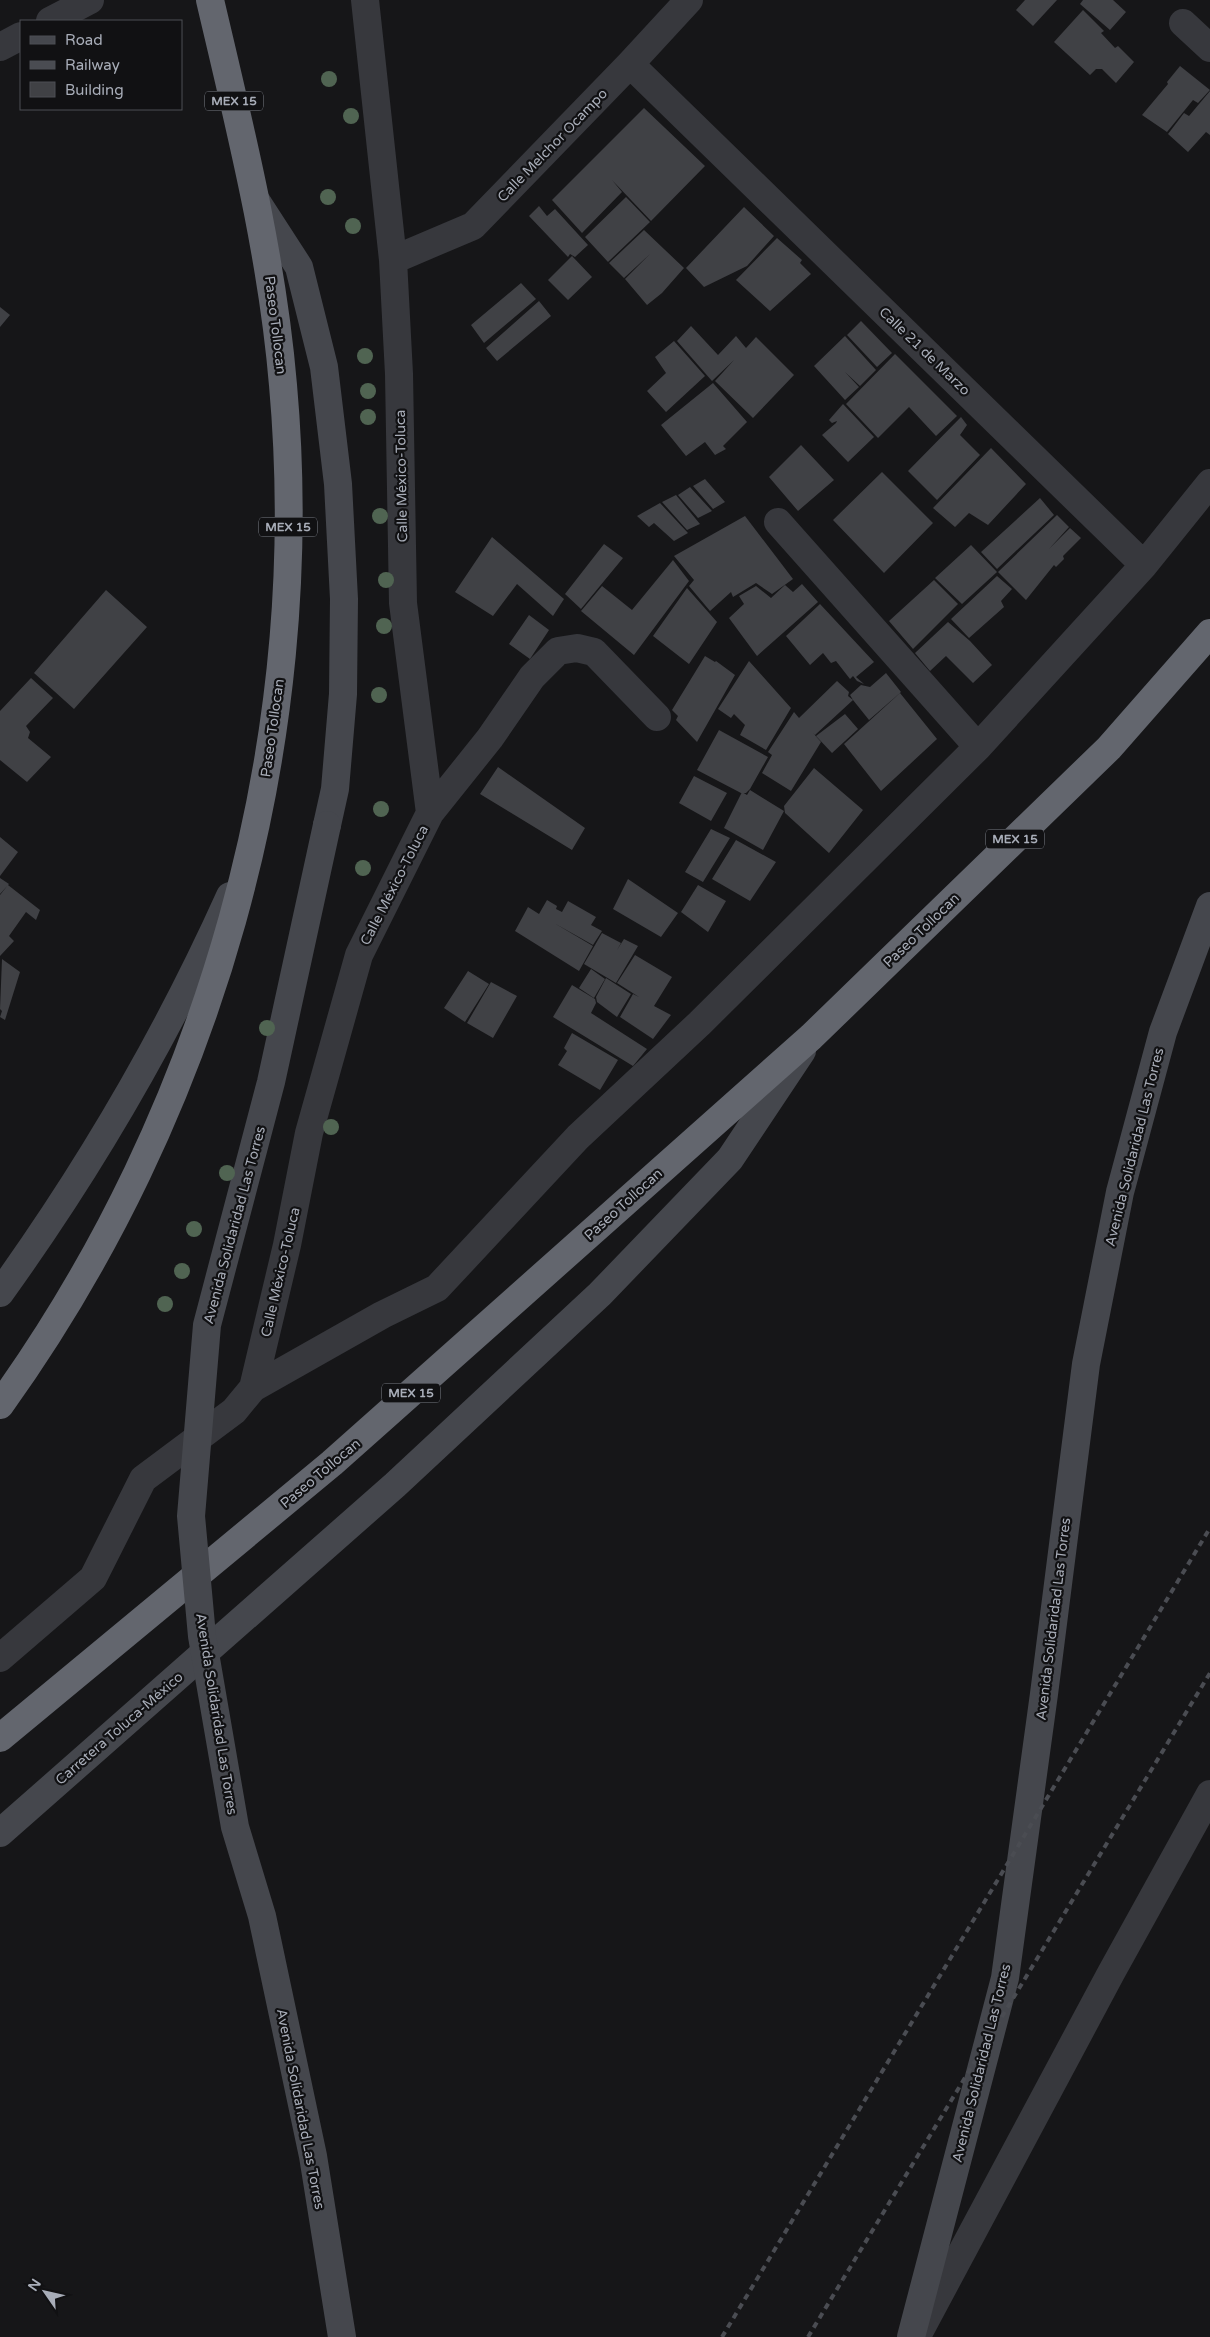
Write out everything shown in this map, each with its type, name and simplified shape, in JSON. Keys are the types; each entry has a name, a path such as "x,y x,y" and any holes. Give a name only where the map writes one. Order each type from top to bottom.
{"highway":[{"name":"Paseo Tollocan","path":"0,1405 29,1364 78,1285 124,1203 163,1118 197,1031 226,942 250,852 268,760 280,667 288,574 288,480 284,387 273,294 257,202 210,0"},
{"name":"Paseo Tollocan","path":"0,1738 332,1463 812,1037 1109,748 1210,633"}],"main road":[{"name":"Avenida Solidaridad Las Torres","path":"257,202 299,267 324,367 338,484 344,598 342,694 334,789 328,825 271,1082 207,1325 191,1516 202,1636 235,1827 262,1916 313,2156 342,2337"},
{"path":"0,1292 77,1181 170,1020 212,937 250,852"},
{"name":"Avenida Solidaridad Las Torres","path":"911,2337 1005,1978 1044,1694 1086,1364 1118,1202 1163,1032 1210,906"},
{"name":"Carretera Toluca-México","path":"0,1833 395,1485 600,1294 730,1159 812,1037"}],"street":[{"path":"52,20 90,0"},
{"name":"Calle México-Toluca","path":"0,1658 93,1578 143,1479 234,1411 253,1388 287,1245 309,1133 359,955 430,813 403,603 399,374 393,260 365,0"},
{"name":"Calle Melchor Ocampo","path":"393,260 473,226 630,64 689,0"},
{"path":"1183,23 1210,48"},
{"path":"0,48 20,37"},
{"name":"Calle 21 de Marzo","path":"630,64 1144,565"},
{"path":"253,1388 382,1315 437,1288 578,1137 700,1023 978,747 1144,565 1210,483"},
{"path":"778,522 978,747"},
{"path":"430,813 490,738 532,677 558,651 577,648 594,652 657,716"},
{"path":"916,2337 1111,1973 1210,1794"}],"building":[{"path":"1025,0 1057,0 1033,26 1016,10"},
{"path":"1083,0 1113,0 1126,12 1110,30 1080,4"},
{"path":"1083,10 1104,31 1101,33 1115,48 1118,46 1134,62 1116,83 1102,69 1096,69 1090,75 1054,42"},
{"path":"1180,66 1210,90 1198,103 1193,100 1167,132 1142,115 1168,84 1167,82"},
{"path":"1210,91 1210,135 1206,132 1188,152 1168,134 1184,113 1189,116"},
{"path":"644,108 705,166 651,221 612,180 622,192 582,233 552,200"},
{"path":"626,197 650,222 608,262 585,237"},
{"path":"539,206 547,216 555,209 588,245 575,257 570,254 568,257 529,216"},
{"path":"744,207 774,236 747,266 704,287 686,268"},
{"path":"644,230 684,268 662,293 647,305 625,279 650,254 624,278 609,263"},
{"path":"777,238 802,260 800,263 811,274 770,311 736,280"},
{"path":"572,256 592,277 568,300 548,280"},
{"path":"521,283 536,299 484,343 471,325"},
{"path":"539,301 551,316 497,361 486,348"},
{"path":"0,307 10,315 0,327"},
{"path":"861,321 892,353 877,367 847,335"},
{"path":"691,326 718,355 736,336 746,348 756,337 794,375 753,418 715,381 734,360 712,381 677,341"},
{"path":"845,336 876,370 860,386 845,372 859,387 845,400 814,366"},
{"path":"674,341 705,376 666,412 647,391 666,373 655,357"},
{"path":"895,354 957,416 936,436 909,407 878,438 846,404"},
{"path":"713,383 747,422 723,446 726,449 715,455 705,442 686,456 661,425"},
{"path":"843,404 874,437 848,462 822,435 836,423 837,421 832,423 829,420"},
{"path":"961,417 967,425 960,435 980,455 937,500 908,471"},
{"path":"801,445 834,480 798,511 769,477"},
{"path":"991,448 1026,484 988,525 969,513 955,527 933,508"},
{"path":"882,472 933,523 884,573 833,520"},
{"path":"705,479 725,502 713,509 693,486"},
{"path":"690,487 712,511 698,518 678,495"},
{"path":"676,495 700,524 687,530 662,502"},
{"path":"1040,498 1054,515 997,569 981,552"},
{"path":"660,503 688,533 674,541 654,523 649,527 637,516"},
{"path":"1057,515 1069,527 1049,549 1070,528 1081,538 1063,556 1064,559 1056,567 1054,565 1026,600 998,572"},
{"path":"745,516 793,579 772,594 756,583 733,597 731,592 710,611 689,586 694,580 674,556"},
{"path":"492,537 564,599 553,616 517,584 493,616 455,592"},
{"path":"604,544 623,558 581,609 565,594"},
{"path":"971,545 997,572 962,604 935,578"},
{"path":"673,560 689,581 634,655 581,611 602,586 632,610"},
{"path":"997,576 1012,589 1001,601 1004,607 969,638 951,619"},
{"path":"934,580 958,604 913,649 889,621"},
{"path":"802,584 818,602 757,656 729,618 744,604 739,596 756,586 771,598 785,585 793,592"},
{"path":"687,588 717,622 689,664 653,636"},
{"path":"106,590 147,627 74,709 34,673"},
{"path":"820,604 874,662 856,677 864,684 857,681 853,676 850,679 836,661 831,663 823,653 810,665 786,636"},
{"path":"529,615 549,630 530,659 509,644"},
{"path":"948,622 970,641 992,665 973,683 946,656 930,671 915,653"},
{"path":"705,656 716,661 735,675 697,742 676,720 678,716 672,710"},
{"path":"749,661 791,708 766,750 740,735 745,725 734,714 731,718 718,709"},
{"path":"886,673 901,692 869,720 850,695 861,685 870,687"},
{"path":"31,678 53,698 26,726 30,732 28,738 51,757 27,782 0,760 0,711"},
{"path":"837,681 849,692 848,696 853,700 815,735 813,733 821,742 791,791 762,773 772,755 768,752 794,712 799,718"},
{"path":"900,693 937,739 881,791 844,744"},
{"path":"845,714 858,729 832,753 816,736"},
{"path":"719,730 768,757 746,793 741,793 697,770"},
{"path":"498,767 585,828 572,850 480,794"},
{"path":"814,768 863,810 829,853 785,813 784,806"},
{"path":"694,776 727,793 711,821 679,803"},
{"path":"750,790 784,811 763,850 724,828 742,792 747,795"},
{"path":"711,829 730,838 703,882 685,872"},
{"path":"0,837 18,852 0,876"},
{"path":"736,840 776,862 750,901 712,879"},
{"path":"0,878 9,884 0,894"},
{"path":"628,879 678,913 661,937 613,909"},
{"path":"8,885 40,910 36,920 26,912 9,936 14,941 0,956 0,895"},
{"path":"698,885 726,901 708,932 681,912"},
{"path":"547,900 557,906 556,909 562,912 568,901 596,917 591,925 602,931 593,945 554,923 593,946 579,971 515,931 528,907 539,914"},
{"path":"602,933 621,943 617,950 624,939 638,946 616,983 584,964"},
{"path":"635,955 672,977 654,1006 671,1015 653,1039 620,1017 633,994 639,997 617,983"},
{"path":"2,959 20,972 5,1020 0,1017 2,1011 0,1009"},
{"path":"591,969 605,979 594,998 579,988"},
{"path":"468,971 489,984 465,1022 444,1008"},
{"path":"606,978 631,994 617,1017 597,1002 596,997"},
{"path":"491,982 517,996 493,1038 467,1023"},
{"path":"572,985 595,999 596,1003 591,1013 647,1049 633,1066 553,1017"},
{"path":"572,1033 618,1060 600,1090 558,1065 567,1051 564,1048"}],"railway":[{"path":"722,2337 1210,1528"},
{"path":"808,2337 1210,1673"}]}
